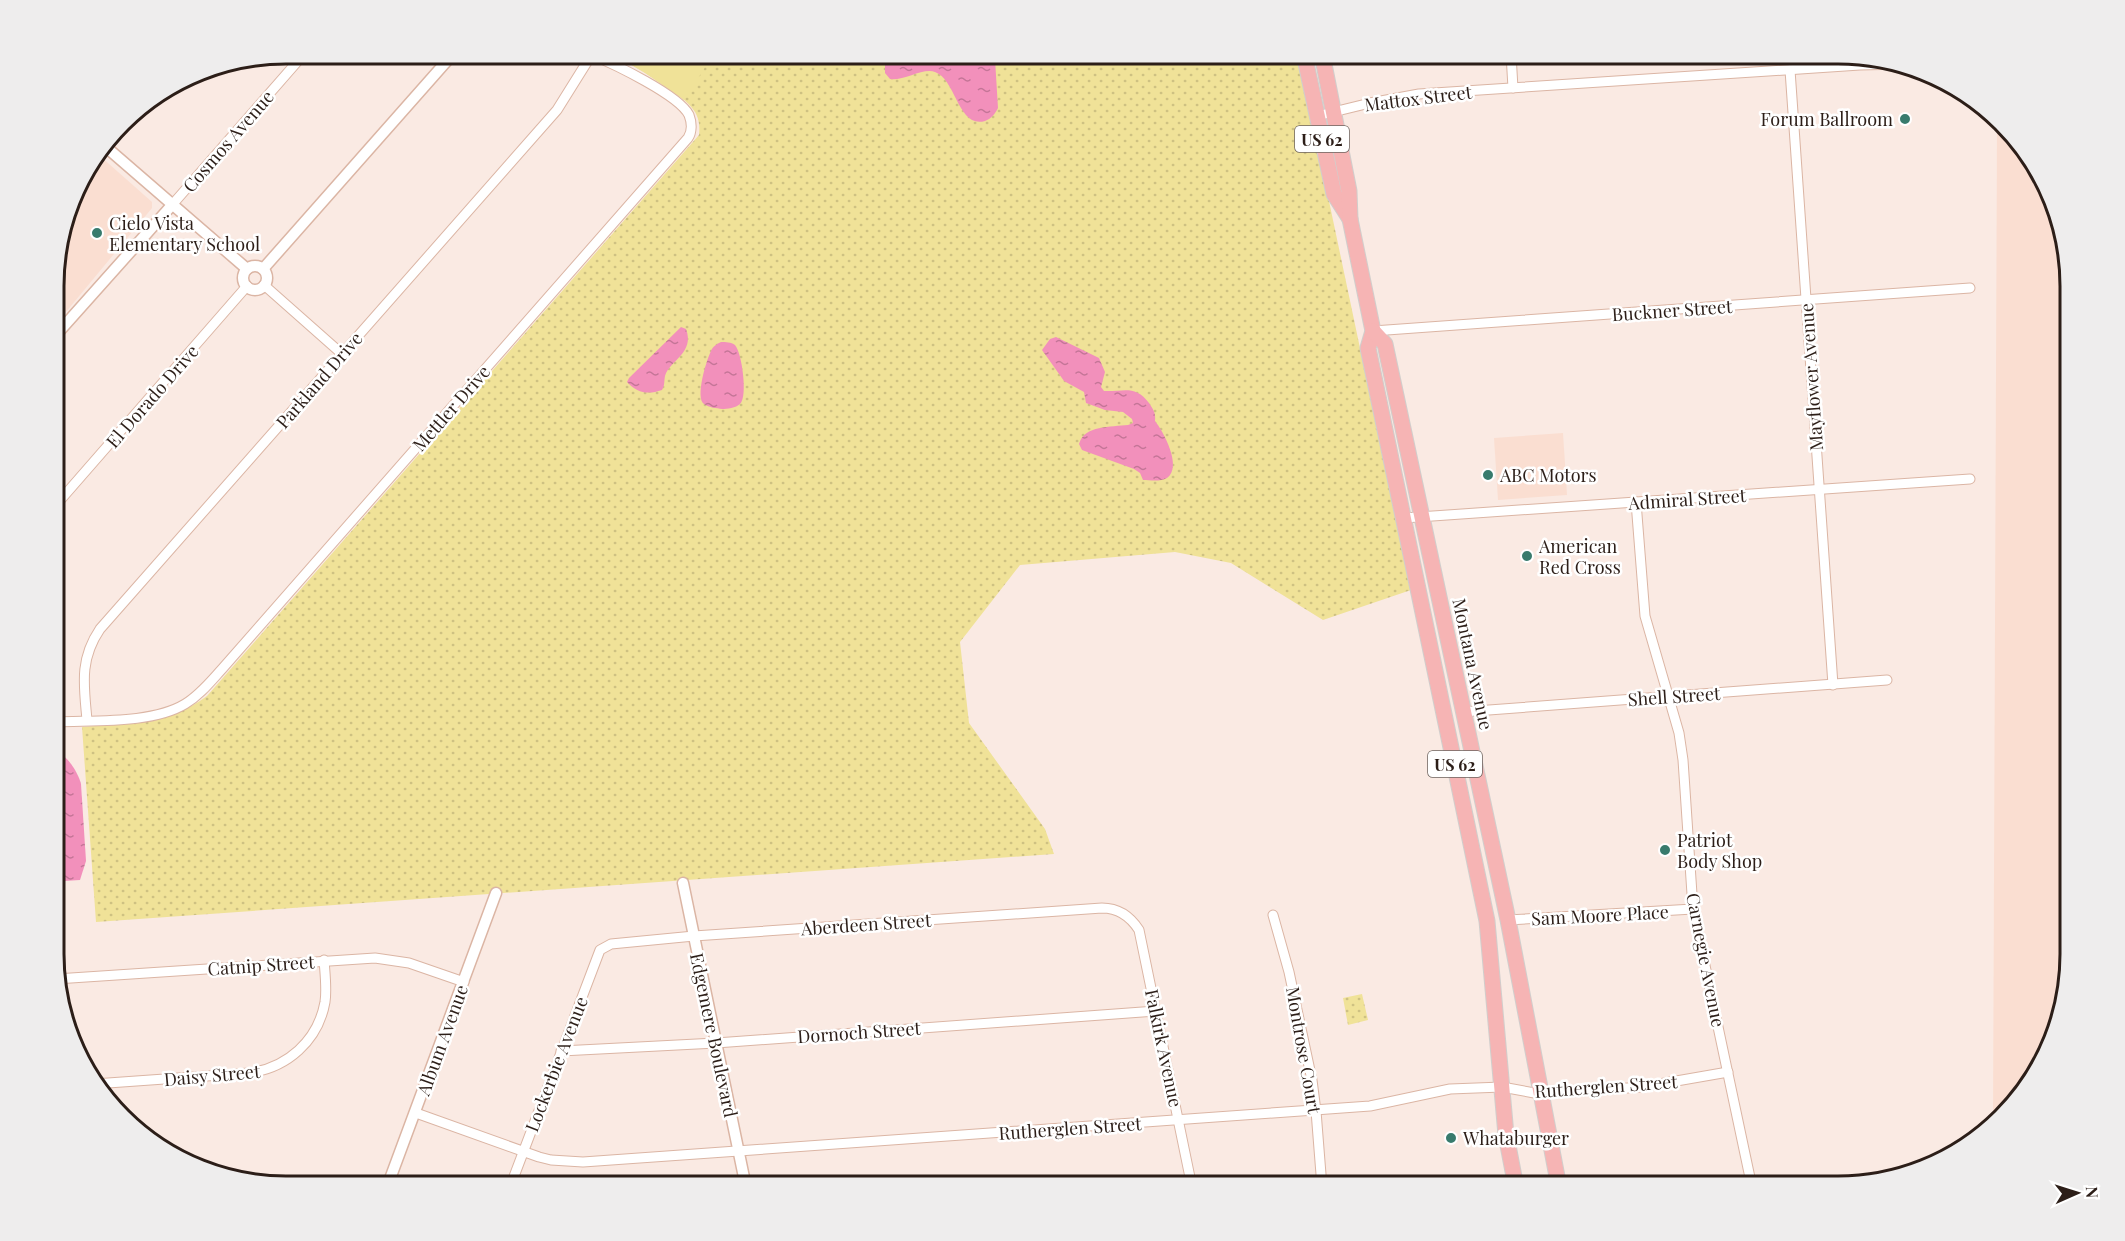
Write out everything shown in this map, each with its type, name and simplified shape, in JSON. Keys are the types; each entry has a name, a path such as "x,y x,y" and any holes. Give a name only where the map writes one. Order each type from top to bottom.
{"highway":[{"name":"Montana Avenue","path":"1306,64 1334,194 1348,216 1373,331 1368,348 1487,921 1506,1135 1514,1176"},
{"path":"1315,64 1329,113 1348,216"},
{"name":"US 62","path":"1323,64 1329,113"},
{"name":"Montana Avenue","path":"1373,331 1385,344 1508,920 1557,1176"}],"street":[{"name":"Cosmos Avenue","path":"64,326 295,64"},
{"path":"263,268 444,64"},
{"name":"Parkland Drive","path":"87,720 83,674 90,647 100,629 557,110 586,64"},
{"name":"Mettler Drive","path":"64,721 164,713 184,705 204,688 688,138 691,130 690,118 680,106 636,75 613,64"},
{"path":"1512,64 1513,88"},
{"name":"Mattox Street","path":"1329,113 1410,96 1866,66"},
{"name":"Mayflower Avenue","path":"1790,70 1833,685"},
{"path":"111,151 247,269"},
{"path":"255,266 263,268 267,276 264,285 256,289 247,286 243,278 247,269 255,266"},
{"path":"264,285 342,354"},
{"name":"El Dorado Drive","path":"64,496 247,286"},
{"name":"Buckner Street","path":"1373,331 1970,288"},
{"name":"Admiral Street","path":"1404,518 1970,479"},
{"name":"Carnegie Avenue","path":"1636,502 1645,616 1679,733 1683,760 1693,909 1750,1176"},
{"name":"Shell Street","path":"1462,712 1887,681"},
{"name":"Edgemere Boulevard","path":"683,883 744,1176"},
{"name":"Album Avenue","path":"391,1176 496,893"},
{"name":"Aberdeen Street","path":"607,945 622,941 1102,908 1110,908 1125,914"},
{"name":"Sam Moore Place","path":"1508,920 1693,909"},
{"name":"Falkirk Avenue","path":"1125,914 1139,930 1190,1176"},
{"name":"Montrose Court","path":"1272,915 1289,972 1316,1110 1321,1176"},
{"name":"Lockerbie Avenue","path":"514,1176 600,950 607,945"},
{"name":"Catnip Street","path":"66,978 375,958 409,963 464,982"},
{"name":"Daisy Street","path":"106,1083 249,1074 266,1071 287,1061 305,1045 318,1024 325,1004 324,960"},
{"name":"Dornoch Street","path":"561,1051 716,1043 1156,1011"},
{"name":"Rutherglen Street","path":"416,1113 551,1160 583,1162 1370,1106 1450,1089 1502,1087 1540,1094 1642,1087 1728,1072"}],"shaded area":[{"path":"630,64 1300,64 1411,590 1323,620 1231,563 1175,552 1020,565 960,642 969,723 1045,829 1054,854 96,922 82,727 162,718 192,706 207,696 699,135 698,117 694,111 677,94"},
{"path":"630,64 706,64 684,100"},
{"path":"1997,132 2023,163 2038,189 2049,215 2059,258 2060,969 2053,1012 2038,1052 2015,1089 1993,1113"},
{"name":"Cielo Vista Elementary School","path":"104,160 152,202 152,208 64,314 66,258 72,229 87,189"},
{"path":"1563,433 1567,495 1498,500 1494,438"},
{"path":"1362,994 1368,1020 1348,1025 1343,998"}],"water":[{"path":"885,64 995,64 998,108 989,119 976,121 969,118 963,111 948,84 942,76 935,72 925,71 896,79 890,79 885,73"},
{"path":"681,327 686,329 687,344 681,356 668,370 662,390 643,392 631,386 627,382 629,378"},
{"path":"1056,337 1099,358 1105,372 1101,387 1104,391 1134,391 1149,403 1155,413 1155,421 1170,449 1173,466 1167,478 1143,480 1140,473 1134,469 1082,450 1079,444 1086,433 1099,428 1133,423 1132,419 1123,412 1105,410 1086,403 1084,392 1064,381 1042,350 1050,339"},
{"path":"721,342 732,343 738,350 744,384 740,404 724,409 704,404 701,395 702,379 709,356 713,348"},
{"path":"64,757 72,765 81,784 86,861 80,880 64,881"}],"place":[{"name":"Forum Ballroom","path":"1905,119"},
{"name":"Cielo Vista Elementary School","path":"97,233"},
{"name":"ABC Motors","path":"1488,475"},
{"name":"American Red Cross","path":"1527,556"},
{"name":"Patriot Body Shop","path":"1665,850"},
{"name":"Whataburger","path":"1451,1138"}]}
